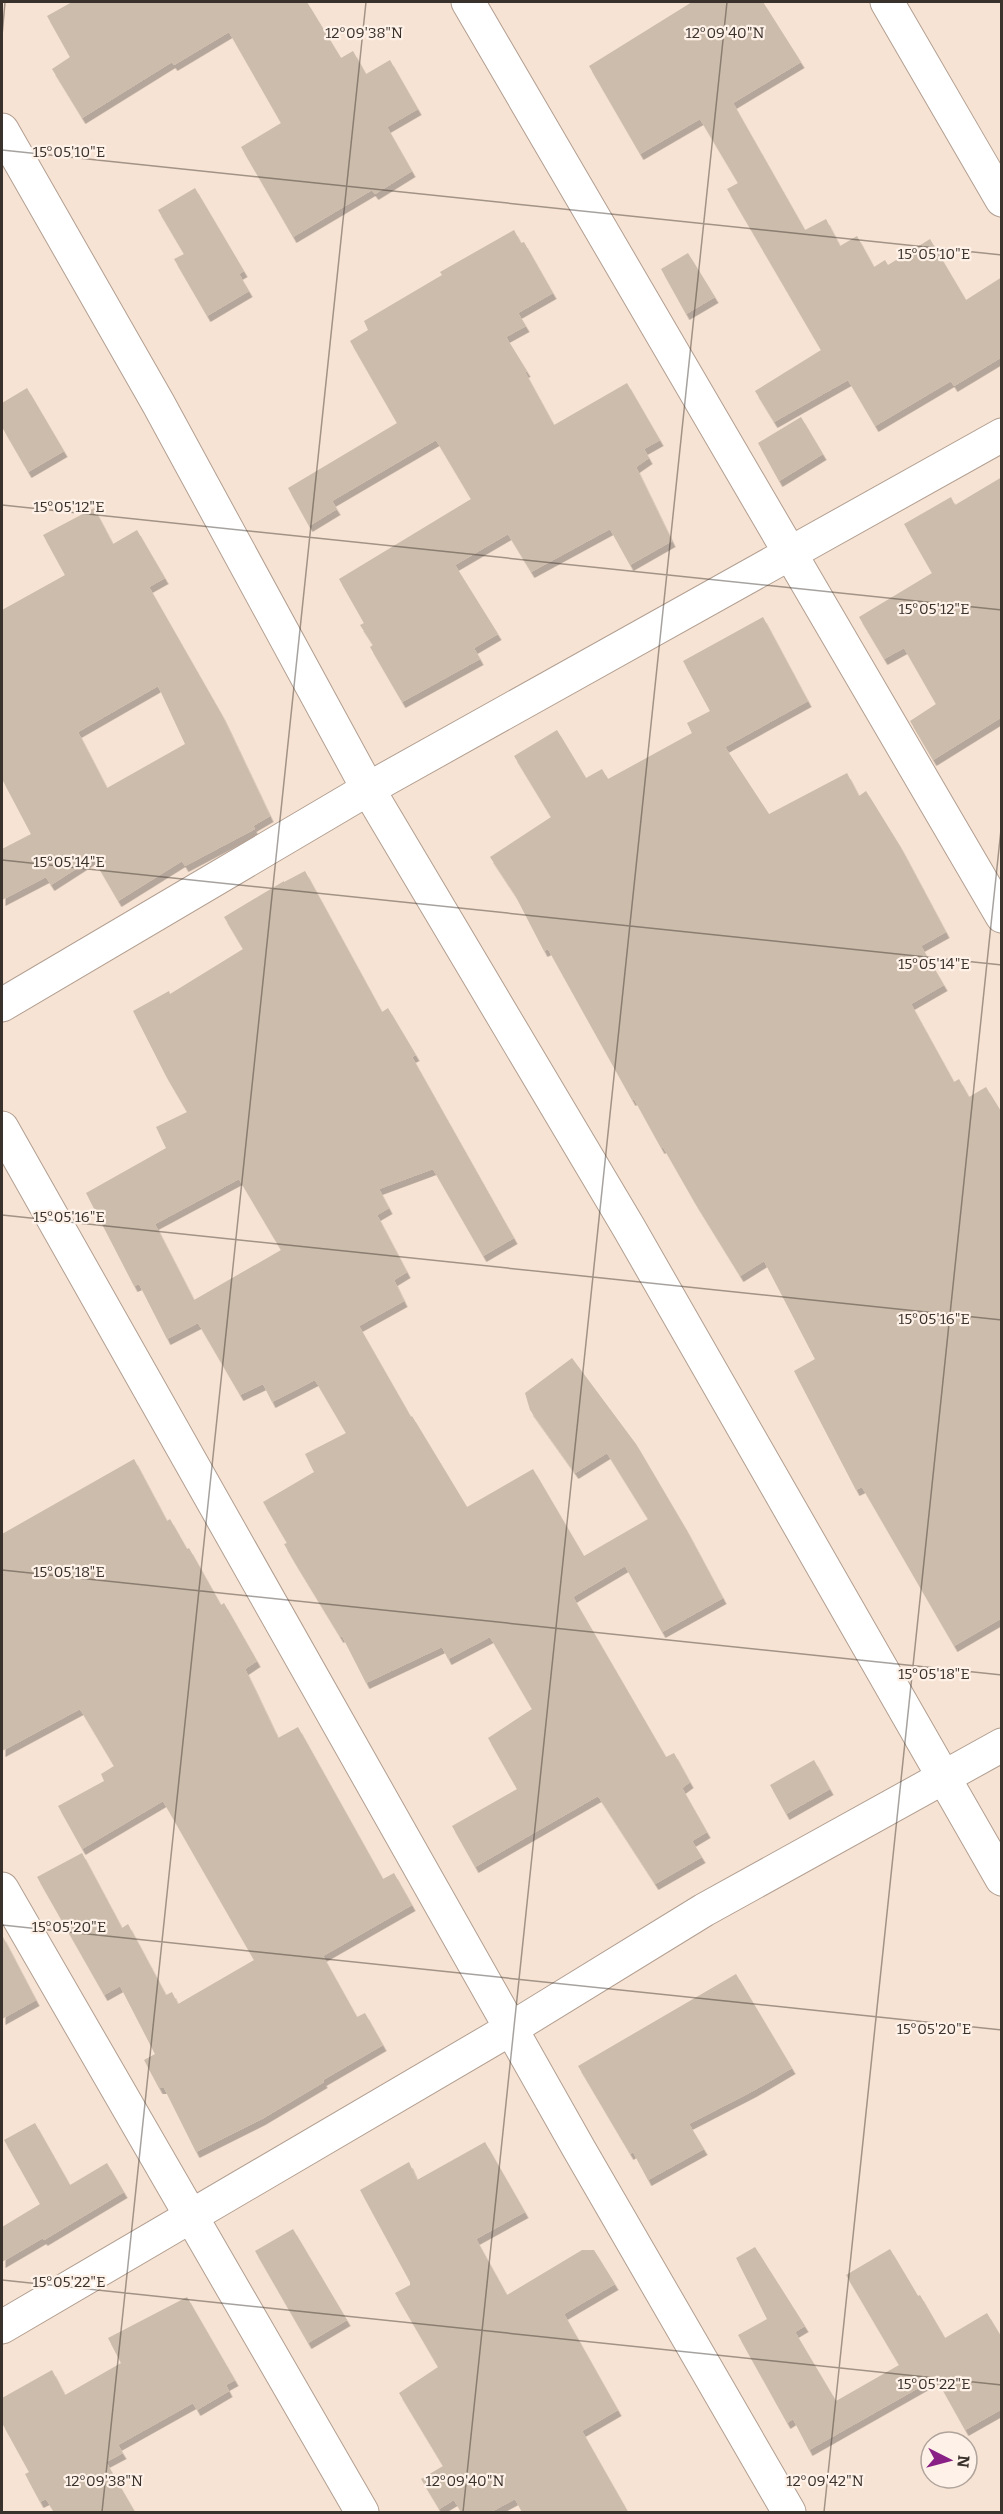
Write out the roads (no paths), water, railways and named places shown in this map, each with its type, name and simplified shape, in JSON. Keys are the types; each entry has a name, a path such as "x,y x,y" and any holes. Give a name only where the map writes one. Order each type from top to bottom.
{"street":[{"path":"468,2 1002,916"},
{"path":"887,2 1002,200"},
{"path":"2,130 158,403 368,789 629,1228 790,1513 1002,1879"},
{"path":"2,1005 368,789 790,551 1002,435"},
{"path":"2,1128 789,2512"},
{"path":"2,2327 512,2028 704,1910 1002,1745"},
{"path":"2,1889 362,2512"}]}
